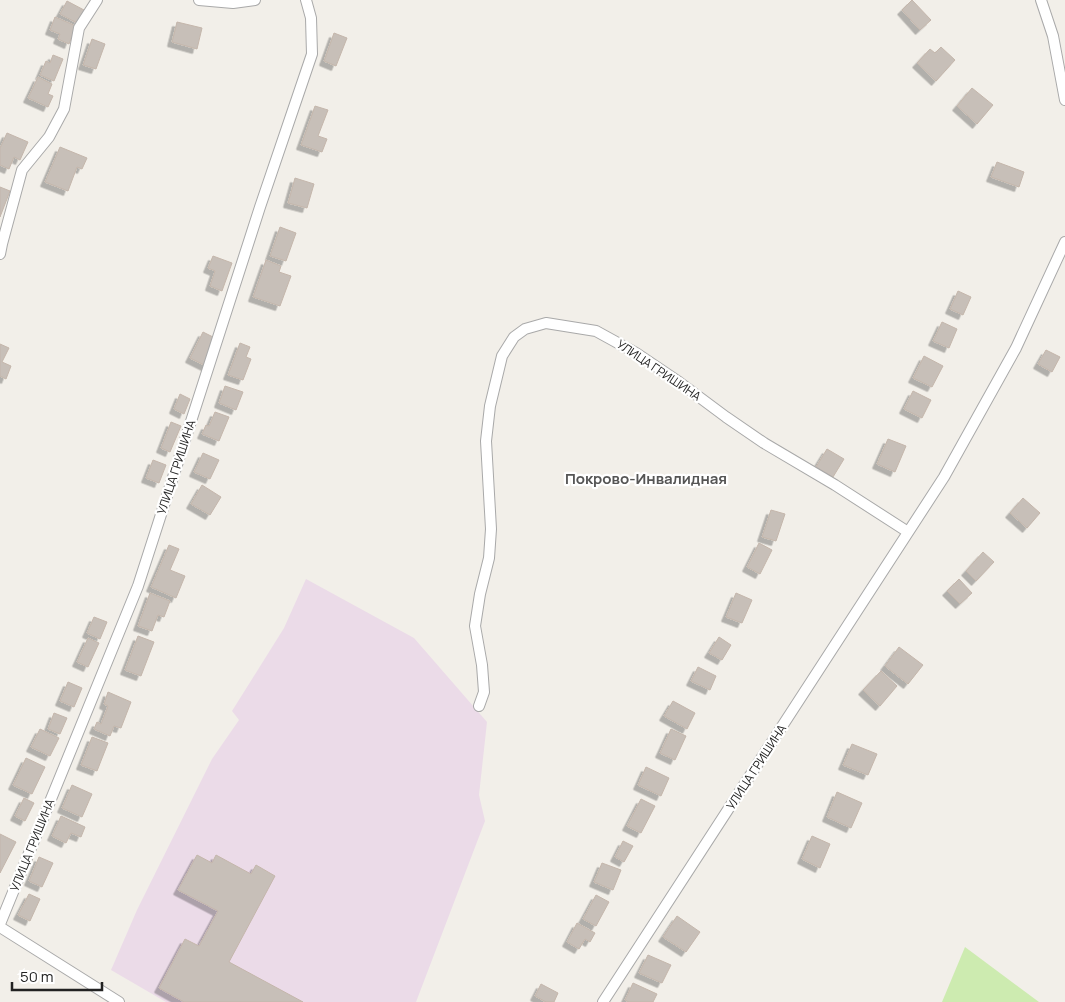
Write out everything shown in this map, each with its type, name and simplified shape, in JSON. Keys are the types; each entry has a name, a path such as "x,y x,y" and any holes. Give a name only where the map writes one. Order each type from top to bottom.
{"street":[{"path":"0,254 22,170 49,137 64,109 80,28 97,0"},
{"path":"199,0 233,3 255,0"},
{"name":"УЛИЦА ГРИШИНА","path":"0,925 138,586 260,206 312,54 312,18 306,0"},
{"path":"1041,0 1053,36 1065,100"},
{"name":"УЛИЦА ГРИШИНА","path":"603,1002 944,477 1016,348 1065,242"},
{"name":"УЛИЦА ГРИШИНА","path":"479,706 484,692 484,683 475,626 480,594 489,558 491,529 486,441 490,406 502,356 514,337 525,329 546,323 596,330 636,353 764,443 835,485 908,532"},
{"path":"0,925 119,1002"}],"shaded area":[{"path":"306,579 414,638 487,722 479,795 485,821 416,1002 166,1002 111,970 137,910 212,759 239,720 232,711 284,628"}],"green space":[{"path":"965,947 1039,1002 942,1002"}],"building":[{"path":"912,0 931,20 920,30 902,10"},
{"path":"67,1 84,10 77,23 60,14"},
{"path":"55,17 76,26 69,44 58,39 60,34 50,30"},
{"path":"177,22 202,28 197,49 172,42"},
{"path":"334,33 347,38 336,66 324,61"},
{"path":"92,39 105,44 96,69 83,65"},
{"path":"941,47 955,60 936,81 917,63 930,49 935,53"},
{"path":"53,55 63,59 54,81 40,75 46,61 50,63"},
{"path":"38,77 52,84 48,94 53,96 48,107 28,98"},
{"path":"972,88 993,105 977,124 957,106"},
{"path":"315,106 328,110 318,136 327,139 322,152 301,145"},
{"path":"7,133 28,142 20,160 14,157 9,169 0,165 0,148"},
{"path":"60,147 87,158 82,169 77,167 68,191 45,182"},
{"path":"997,162 1024,172 1019,187 991,177"},
{"path":"295,178 314,184 307,208 288,203"},
{"path":"0,187 10,191 0,217"},
{"path":"280,227 296,233 286,261 270,256"},
{"path":"213,256 232,263 222,291 210,286 215,271 208,268"},
{"path":"266,260 281,266 279,272 291,276 280,306 253,297"},
{"path":"958,291 971,297 963,315 950,309"},
{"path":"942,322 957,329 949,348 933,341"},
{"path":"203,332 219,340 206,366 190,358"},
{"path":"240,343 250,347 246,357 251,359 243,380 228,375"},
{"path":"0,344 9,348 2,362 11,366 6,379 0,376"},
{"path":"1046,350 1060,357 1052,372 1038,364"},
{"path":"924,356 943,366 932,387 913,378"},
{"path":"225,386 243,392 236,410 219,403"},
{"path":"913,391 931,400 922,418 904,409"},
{"path":"180,394 190,399 184,414 174,409"},
{"path":"215,412 229,417 219,441 202,434 206,425 209,426"},
{"path":"171,422 181,426 170,452 161,448"},
{"path":"888,439 906,446 895,472 877,464"},
{"path":"827,449 844,459 833,477 816,467"},
{"path":"203,453 219,460 210,479 194,472"},
{"path":"153,460 166,465 159,483 146,478"},
{"path":"202,485 221,497 210,515 191,504"},
{"path":"1023,498 1040,513 1027,528 1010,513"},
{"path":"771,510 785,514 776,541 762,537"},
{"path":"759,543 772,550 760,574 747,567"},
{"path":"169,545 179,549 170,570 185,576 176,598 151,587"},
{"path":"983,552 994,562 976,581 966,571"},
{"path":"959,579 972,593 960,604 947,591"},
{"path":"150,593 170,601 164,617 158,615 152,631 138,626"},
{"path":"736,593 752,600 742,623 726,617"},
{"path":"94,617 107,622 100,639 87,633"},
{"path":"138,636 154,642 141,676 125,670"},
{"path":"719,637 731,645 722,660 709,653"},
{"path":"88,638 99,643 88,667 77,662"},
{"path":"899,647 923,665 908,684 885,666"},
{"path":"698,667 716,676 710,690 691,681"},
{"path":"881,671 897,686 880,706 863,690"},
{"path":"68,682 82,688 74,707 60,701"},
{"path":"108,692 131,702 121,728 114,726 110,736 94,729 97,722 101,724 108,706 104,704"},
{"path":"673,701 695,713 687,729 664,716"},
{"path":"54,713 67,718 60,734 48,729"},
{"path":"40,729 59,738 50,756 31,747"},
{"path":"671,729 686,736 675,760 660,753"},
{"path":"92,737 108,743 97,771 81,765"},
{"path":"852,744 877,754 868,775 843,765"},
{"path":"26,758 45,767 32,794 13,785"},
{"path":"646,767 669,778 661,796 638,785"},
{"path":"72,785 92,794 82,817 62,808"},
{"path":"837,792 862,803 851,828 827,817"},
{"path":"24,798 34,803 25,821 15,816"},
{"path":"641,799 655,806 641,833 627,826"},
{"path":"61,816 85,827 81,837 71,833 66,843 52,836"},
{"path":"0,834 16,842 0,873"},
{"path":"812,836 830,844 820,868 802,859"},
{"path":"623,841 633,846 624,862 615,857"},
{"path":"197,855 212,863 216,855 251,874 256,865 275,876 229,962 303,1002 184,1002 159,988 185,939 199,946 218,911 178,890"},
{"path":"39,857 53,863 42,887 29,881"},
{"path":"602,863 621,870 613,890 594,882"},
{"path":"29,894 40,899 30,921 18,915"},
{"path":"596,895 609,902 596,926 583,919"},
{"path":"677,916 700,932 686,952 663,937"},
{"path":"577,923 595,933 590,942 585,939 579,949 567,942"},
{"path":"648,955 671,965 662,983 639,973"},
{"path":"633,983 657,994 653,1002 629,1002 625,1000"},
{"path":"541,984 558,993 554,1002 546,1002 535,996"}],"district":[{"name":"Покрово-Инвалидная","path":"646,478"}]}
